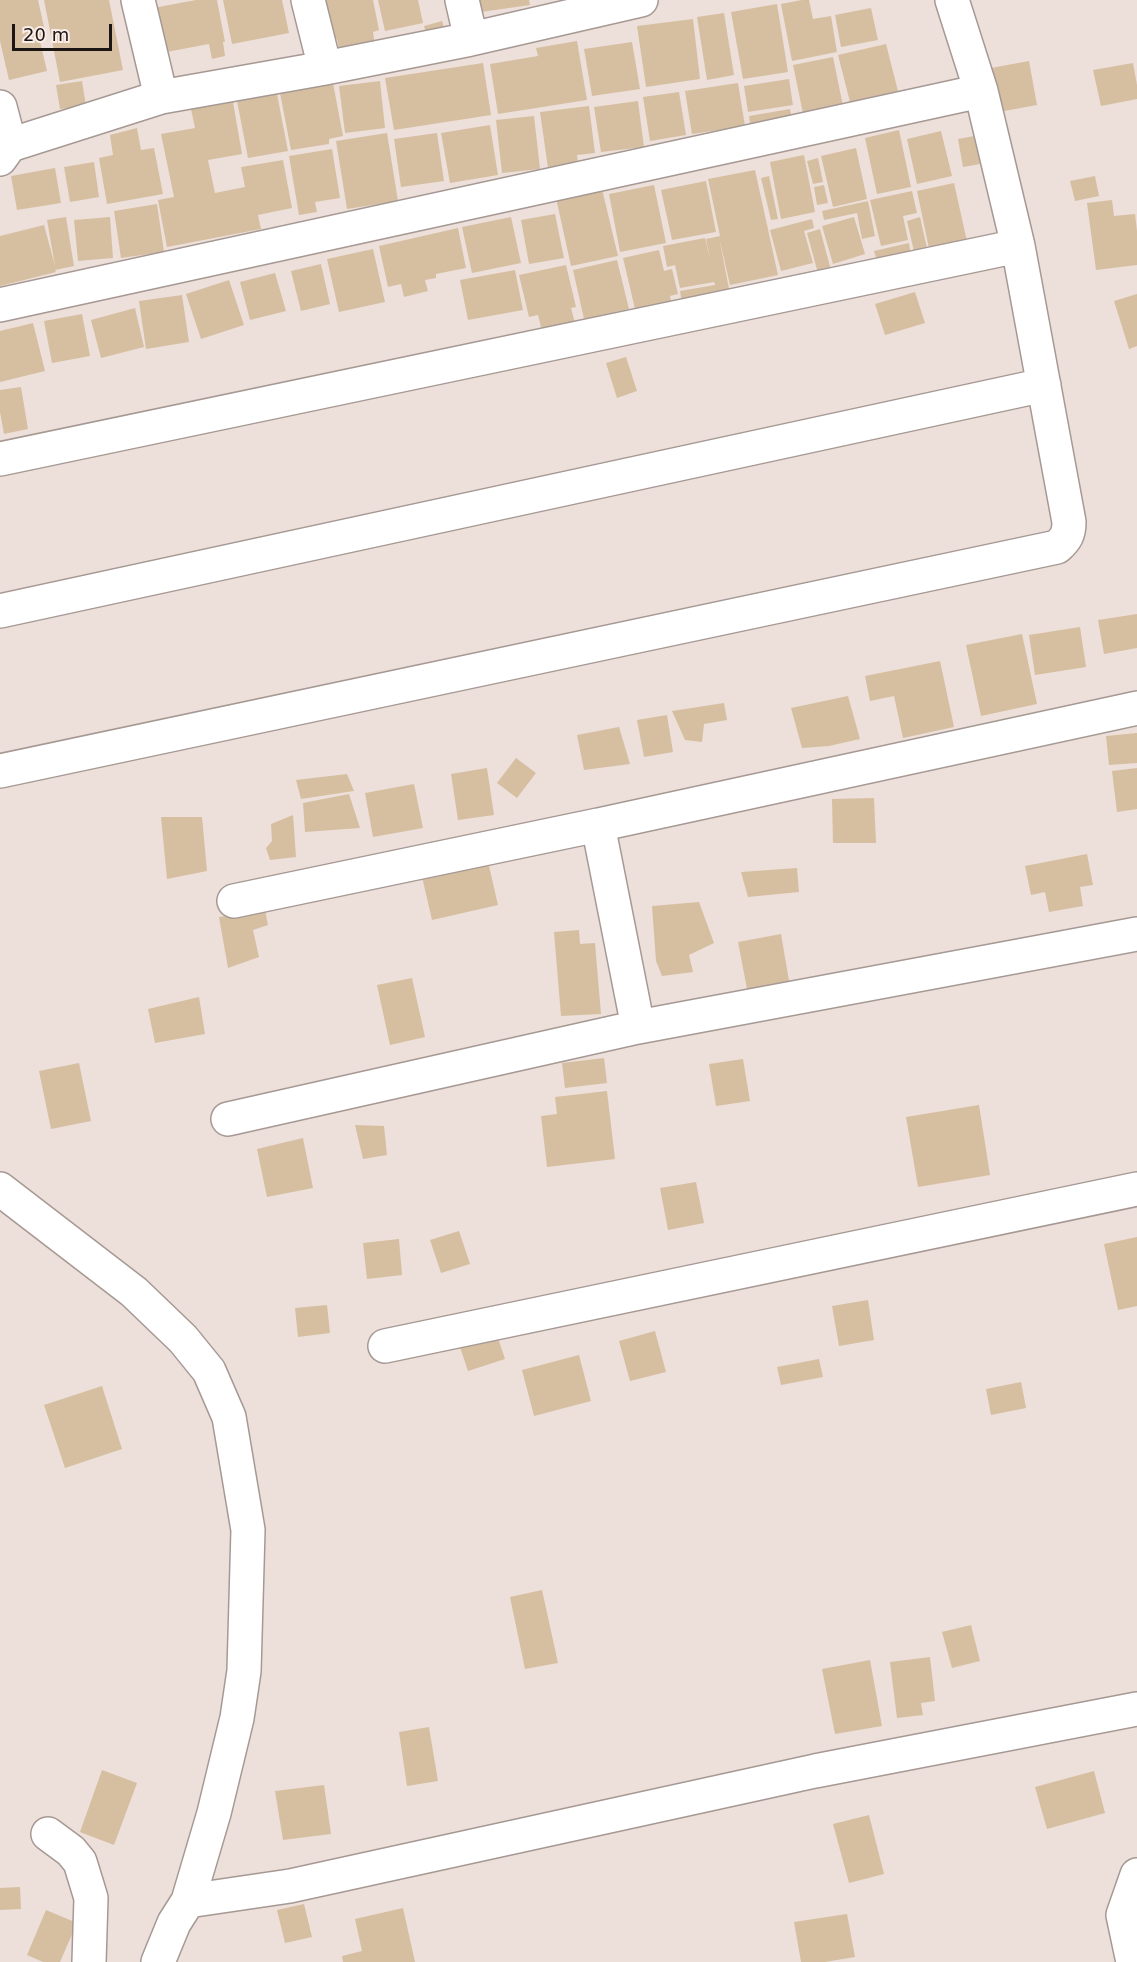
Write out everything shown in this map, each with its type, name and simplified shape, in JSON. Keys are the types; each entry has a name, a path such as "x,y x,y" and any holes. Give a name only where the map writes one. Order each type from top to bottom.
{"street":[{"path":"138,0 161,97"},
{"path":"308,0 324,68"},
{"path":"462,0 471,39"},
{"path":"0,771 1057,547 1065,540 1069,531 1069,522 1018,246 981,91 952,0"},
{"path":"0,107 5,152 161,97 471,39 630,1"},
{"path":"0,305 981,91"},
{"path":"0,459 1018,246"},
{"path":"0,611 1044,385"},
{"path":"234,901 1137,708"},
{"path":"598,825 638,1027"},
{"path":"228,1119 638,1027 1137,934"},
{"path":"0,1189 135,1292 183,1339 209,1371 229,1417 248,1530 243,1671 237,1718 225,1772 188,1901 174,1923 158,1962"},
{"path":"386,1346 1137,1189"},
{"path":"188,1901 290,1886 815,1771 1137,1709"},
{"path":"48,1834 71,1851 80,1862 91,1898 89,1962"},
{"path":"1132,1962 1123,1915 1137,1875"}],"building":[{"path":"0,0 38,0 46,36 39,37 47,71 9,80 0,41"},
{"path":"44,0 109,0 123,70 60,82"},
{"path":"196,0 217,0 225,42 223,42 225,56 212,59 209,44 161,53 153,8"},
{"path":"223,0 282,0 289,33 232,44"},
{"path":"325,0 373,0 379,30 373,32 375,45 340,53 337,39 332,39"},
{"path":"378,0 418,0 423,23 385,31"},
{"path":"472,0 529,0 530,5 474,13"},
{"path":"809,0 813,19 831,16 837,52 792,61 781,4"},
{"path":"777,4 788,72 743,79 731,12"},
{"path":"871,8 878,40 841,47 835,15"},
{"path":"724,13 734,75 707,80 697,17"},
{"path":"693,19 700,79 646,87 637,26"},
{"path":"442,21 446,34 428,39 424,26"},
{"path":"577,41 587,100 498,114 490,64 538,56 536,48"},
{"path":"632,42 640,89 592,96 584,49"},
{"path":"886,44 898,91 850,102 838,55"},
{"path":"833,57 843,106 805,123 793,65"},
{"path":"1029,61 1037,105 999,112 991,68"},
{"path":"483,63 491,115 394,130 385,78"},
{"path":"1133,63 1137,99 1101,106 1093,70"},
{"path":"789,79 793,105 748,112 744,86"},
{"path":"82,81 86,106 60,109 56,85"},
{"path":"380,81 385,128 345,133 339,86"},
{"path":"333,83 343,136 329,139 329,144 291,150 280,93"},
{"path":"738,83 745,126 692,134 685,91"},
{"path":"679,92 686,135 650,141 643,97"},
{"path":"277,94 288,151 248,158 237,101"},
{"path":"638,101 644,147 601,152 594,107"},
{"path":"233,102 242,154 208,160 215,193 245,187 241,167 283,160 292,208 258,215 261,229 167,247 158,200 174,197 161,134 195,128 191,109"},
{"path":"589,106 595,153 577,155 579,171 549,175 540,112"},
{"path":"790,109 794,129 752,136 749,116"},
{"path":"534,116 540,169 502,173 496,120"},
{"path":"490,125 498,175 450,183 441,133"},
{"path":"137,128 141,150 154,148 163,194 107,204 99,158 113,155 110,135"},
{"path":"899,130 911,187 877,194 865,138"},
{"path":"941,131 952,176 917,184 907,139"},
{"path":"387,133 398,201 347,209 336,141"},
{"path":"437,133 444,181 401,187 394,139"},
{"path":"974,136 980,164 963,167 958,139"},
{"path":"856,148 867,199 833,207 821,156"},
{"path":"332,149 340,198 315,202 317,212 299,215 289,156"},
{"path":"804,155 815,212 781,219 770,162"},
{"path":"818,158 823,182 813,184 807,161"},
{"path":"94,162 99,197 70,202 64,167"},
{"path":"55,168 61,203 17,210 11,176"},
{"path":"755,170 778,275 730,285 719,237 731,299 683,308 680,291 715,285 714,282 680,288 675,265 667,267 663,246 705,238 710,259 706,239 720,236 708,179"},
{"path":"769,176 778,219 771,220 761,178"},
{"path":"1095,176 1099,196 1075,201 1070,181"},
{"path":"706,181 716,232 672,240 661,190"},
{"path":"954,183 968,246 930,253 917,191"},
{"path":"654,185 666,243 620,252 609,194"},
{"path":"824,185 828,203 817,205 814,187"},
{"path":"602,189 618,256 571,266 556,198"},
{"path":"912,191 917,213 903,216 908,240 881,246 870,200"},
{"path":"1112,200 1114,216 1135,214 1137,265 1096,270 1087,203"},
{"path":"868,201 875,236 862,239 857,213 824,220 822,211"},
{"path":"157,204 164,252 121,258 114,211"},
{"path":"555,214 564,258 529,264 521,220"},
{"path":"66,217 74,266 0,286 0,236 44,225 55,266 47,220"},
{"path":"110,217 113,258 78,261 74,220"},
{"path":"511,217 521,263 472,273 462,227"},
{"path":"854,217 865,254 833,264 822,226"},
{"path":"920,217 929,257 916,260 907,221"},
{"path":"812,219 814,228 804,231 813,263 781,271 770,230"},
{"path":"458,228 466,268 436,274 436,278 425,280 428,291 404,297 401,284 388,287 379,246"},
{"path":"820,229 832,274 819,277 807,233"},
{"path":"909,243 911,257 878,264 874,251"},
{"path":"373,249 385,302 339,312 327,259"},
{"path":"659,250 664,271 672,269 678,294 670,296 671,301 635,309 623,258"},
{"path":"617,260 629,309 584,319 573,270"},
{"path":"321,264 330,304 301,311 291,271"},
{"path":"566,265 576,307 571,308 575,323 542,331 538,315 529,317 519,275"},
{"path":"515,270 523,310 468,320 460,280"},
{"path":"275,273 286,311 250,320 240,282"},
{"path":"229,280 244,325 201,339 186,294"},
{"path":"915,292 925,323 885,335 875,304"},
{"path":"1137,294 1137,346 1129,349 1114,301"},
{"path":"182,295 189,342 146,349 139,301"},
{"path":"135,308 144,347 101,358 91,320"},
{"path":"82,314 90,356 52,363 44,321"},
{"path":"33,323 45,371 0,382 0,331"},
{"path":"626,357 637,391 617,398 606,363"},
{"path":"21,387 28,429 4,434 0,412 0,390"},
{"path":"1137,614 1137,648 1104,654 1098,620"},
{"path":"1080,627 1086,667 1035,675 1029,635"},
{"path":"1022,634 1037,704 981,716 966,645"},
{"path":"940,661 954,727 903,738 894,696 870,701 865,676"},
{"path":"848,696 860,739 829,746 802,748 791,708"},
{"path":"724,703 727,720 704,724 702,742 685,740 672,711"},
{"path":"667,715 673,752 644,757 637,720"},
{"path":"619,727 630,764 584,770 577,735"},
{"path":"1137,733 1137,763 1109,765 1106,736"},
{"path":"516,758 536,773 517,798 497,783"},
{"path":"487,768 494,815 458,820 451,774"},
{"path":"1137,768 1137,809 1117,812 1112,771"},
{"path":"347,774 354,791 301,799 296,780"},
{"path":"414,784 423,828 373,837 365,793"},
{"path":"349,794 360,828 305,832 303,803"},
{"path":"874,798 876,843 833,843 832,799"},
{"path":"293,815 296,857 270,860 266,848 272,841 271,824"},
{"path":"161,817 202,817 207,871 167,879"},
{"path":"486,853 498,905 432,920 420,868"},
{"path":"1087,854 1093,885 1080,887 1083,906 1049,912 1045,892 1031,895 1025,866"},
{"path":"797,868 799,892 748,897 741,872"},
{"path":"699,902 714,943 689,955 693,972 662,976 656,961 652,906"},
{"path":"265,910 268,925 253,930 259,957 228,968 219,917"},
{"path":"579,930 580,944 595,943 601,1014 561,1016 554,932"},
{"path":"781,934 789,981 747,989 738,942"},
{"path":"412,978 425,1037 390,1045 377,985"},
{"path":"199,997 205,1034 155,1043 148,1009"},
{"path":"604,1058 607,1083 565,1088 562,1063"},
{"path":"743,1059 750,1101 716,1106 709,1064"},
{"path":"79,1063 91,1121 51,1129 39,1071"},
{"path":"607,1091 615,1159 547,1167 541,1116 557,1114 555,1097"},
{"path":"979,1105 990,1175 918,1187 906,1117"},
{"path":"355,1125 384,1126 387,1155 363,1159"},
{"path":"303,1138 313,1188 267,1197 257,1149"},
{"path":"696,1182 704,1223 668,1230 660,1188"},
{"path":"459,1231 470,1264 441,1273 430,1240"},
{"path":"1137,1237 1137,1306 1118,1310 1104,1244"},
{"path":"399,1239 402,1275 367,1279 363,1243"},
{"path":"868,1300 874,1340 839,1346 832,1306"},
{"path":"327,1305 330,1333 298,1337 295,1308"},
{"path":"655,1331 666,1372 630,1381 619,1341"},
{"path":"496,1332 505,1359 468,1371 459,1344"},
{"path":"579,1355 591,1401 534,1416 522,1370"},
{"path":"819,1359 823,1377 781,1385 777,1367"},
{"path":"1021,1382 1026,1408 991,1415 986,1389"},
{"path":"102,1386 122,1449 65,1468 44,1405"},
{"path":"542,1590 558,1663 525,1669 510,1597"},
{"path":"971,1625 980,1661 952,1668 942,1632"},
{"path":"930,1657 935,1701 921,1703 923,1715 897,1718 890,1662"},
{"path":"870,1660 882,1726 835,1734 822,1669"},
{"path":"429,1727 438,1781 407,1786 399,1732"},
{"path":"102,1770 137,1783 114,1845 80,1832"},
{"path":"1094,1771 1105,1813 1047,1829 1035,1787"},
{"path":"324,1785 331,1834 283,1840 275,1791"},
{"path":"869,1815 884,1874 849,1883 833,1824"},
{"path":"20,1887 21,1909 0,1910 0,1888"},
{"path":"304,1904 312,1937 285,1943 277,1910"},
{"path":"403,1908 415,1962 343,1962 342,1956 362,1951 355,1919"},
{"path":"46,1910 77,1923 60,1962 43,1962 27,1955"},
{"path":"847,1914 855,1957 825,1962 801,1962 794,1922"}]}
